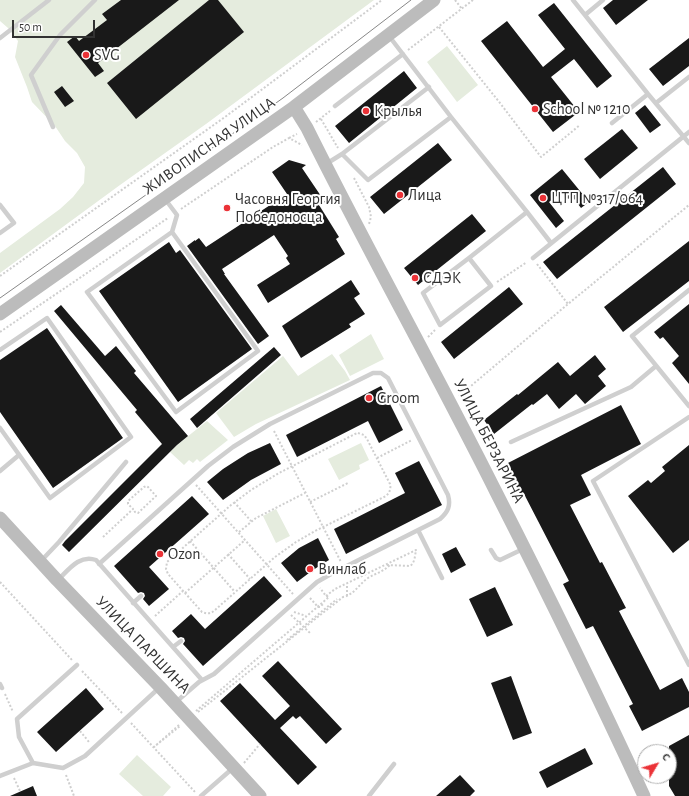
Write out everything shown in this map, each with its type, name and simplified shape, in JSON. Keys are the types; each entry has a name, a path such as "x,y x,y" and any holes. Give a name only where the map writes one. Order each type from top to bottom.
{"street":[{"name":"ЖИВОПИСНАЯ УЛИЦА","path":"0,314 294,107 434,0"},
{"name":"УЛИЦА БЕРЗАРИНА","path":"294,107 307,128 490,478 609,720 644,796"},
{"name":"УЛИЦА ПАРШИНА","path":"4,524 175,703 239,765 260,796"}],"lane":[{"path":"0,38 49,0"},
{"path":"53,127 31,75 60,35 95,0"},
{"path":"573,0 689,143"},
{"path":"585,15 603,0"},
{"path":"388,35 451,117 552,243"},
{"path":"335,106 403,54"},
{"path":"656,103 689,77"},
{"path":"325,164 342,154 428,87"},
{"path":"612,124 648,94"},
{"path":"342,154 368,180 451,117"},
{"path":"533,258 689,132"},
{"path":"164,198 177,215 172,232 87,292 176,412 258,352 172,232"},
{"path":"0,205 14,223 0,233"},
{"path":"469,258 491,286 440,325 423,293 526,212"},
{"path":"689,290 632,336 689,406"},
{"path":"0,350 46,318 131,437 50,498 0,428"},
{"path":"511,442 631,387 656,366"},
{"path":"99,564 208,466 233,447 270,424 373,372 381,373 388,378 448,495 450,500 449,507 445,515 440,519 317,582 214,674 202,680 175,703"},
{"path":"689,417 593,481 689,665"},
{"path":"0,472 18,455"},
{"path":"41,562 126,462"},
{"path":"418,530 442,578"},
{"path":"491,550 496,558 500,560 525,548"},
{"path":"57,580 82,559 91,558 96,560 202,680"},
{"path":"134,603 141,596"},
{"path":"174,647 181,641"},
{"path":"33,763 19,737 17,719 76,664"},
{"path":"0,776 33,763 63,768 84,756 160,687"},
{"path":"369,796 394,764"},
{"path":"200,796 239,765"}],"path":[{"path":"0,275 225,117 382,0"},
{"path":"455,0 462,9"},
{"path":"403,54 474,0"},
{"path":"439,27 541,157 580,125"},
{"path":"307,128 321,119 335,106"},
{"path":"0,332 273,147 289,138 305,147"},
{"path":"459,396 689,205"},
{"path":"369,207 371,218"},
{"path":"491,286 533,258 568,304"},
{"path":"428,338 440,325"},
{"path":"358,433 367,439 391,488 386,496 296,542 267,564 216,610 208,614 202,612 168,574 166,569 167,562 234,502 260,484 292,466 358,433"},
{"path":"278,439 338,557"},
{"path":"377,458 409,442"},
{"path":"310,502 348,482"},
{"path":"144,487 148,487 156,496 138,512 133,510 128,504 128,501 144,487"},
{"path":"200,489 289,589"},
{"path":"238,532 251,521 305,493"},
{"path":"234,502 251,521"},
{"path":"102,537 133,510"},
{"path":"185,594 245,540"},
{"path":"190,541 235,592"},
{"path":"196,712 329,597 326,596 335,589 416,550 411,566 386,565"},
{"path":"228,554 250,579"},
{"path":"196,712 343,597 350,594 366,579 381,572 390,565"},
{"path":"0,582 200,796"},
{"path":"347,584 347,596"},
{"path":"157,614 183,591"},
{"path":"305,593 318,607 323,604"},
{"path":"196,712 337,600"},
{"path":"306,616 289,612 310,632"},
{"path":"1,686 17,719"},
{"path":"154,747 184,722"},
{"path":"80,731 94,747"},
{"path":"239,765 260,744"},
{"path":"63,768 74,796"},
{"path":"12,771 20,791"}],"shaded area":[{"path":"0,0 374,0 0,273 0,253 60,209 73,197 84,183 85,167 77,153 65,141 55,126 32,102 15,57 18,41 8,28 0,21"},
{"path":"447,46 478,85 457,102 427,62"},
{"path":"371,334 384,359 350,376 339,355"},
{"path":"332,354 350,380 256,424 234,437 216,413 283,356 298,376"},
{"path":"207,421 228,440 200,462 197,459 193,463 189,460 184,465 170,452"},
{"path":"361,443 369,460 359,465 360,469 339,480 328,459"},
{"path":"276,509 290,536 276,543 263,516"},
{"path":"137,755 171,787 163,796 143,796 119,774"}],"building":[{"path":"121,0 179,0 98,63 104,71 95,77 67,42 75,36 79,41 107,20 102,14"},
{"path":"209,0 218,0 244,32 136,119 107,83"},
{"path":"613,0 648,0 616,25 603,8"},
{"path":"554,3 612,76 597,88 574,59 551,77 579,112 553,132 481,41 507,21 543,67 565,49 538,15"},
{"path":"689,38 689,66 663,86 649,69"},
{"path":"404,71 417,88 349,143 335,126"},
{"path":"62,86 74,101 65,107 54,92"},
{"path":"645,105 661,125 650,133 635,113"},
{"path":"622,129 638,148 600,179 584,159"},
{"path":"438,143 452,160 384,214 370,197"},
{"path":"289,160 306,165 302,168 325,202 319,205 339,237 336,239 345,254 268,303 257,285 290,264 286,258 288,256 274,235 222,269 224,274 269,336 258,344 187,246 199,238 206,247 287,194 272,172"},
{"path":"663,167 676,184 557,279 543,262"},
{"name":"ЦТП №317/064","path":"562,169 589,202 581,208 572,196 568,199 562,192 549,202 564,221 556,228 530,195"},
{"path":"472,214 486,231 418,285 404,268"},
{"path":"689,241 689,281 623,332 604,307"},
{"path":"169,242 176,253 180,250 252,349 178,402 99,291"},
{"path":"351,280 360,294 354,298 365,314 349,324 351,327 301,358 282,326"},
{"path":"509,287 523,304 454,359 441,342"},
{"path":"689,304 689,384 672,363 679,356 663,337 660,339 654,332"},
{"path":"61,305 105,356 116,346 136,371 134,373 188,436 177,445 69,552 62,545 65,541 162,444 135,412 137,410 54,311"},
{"path":"47,328 123,438 53,488 0,412 0,360"},
{"path":"274,347 281,355 197,428 190,419"},
{"path":"595,355 606,369 598,376 606,386 585,404 576,394 559,409 547,394 494,434 484,420 517,394 518,395 558,362 570,376"},
{"path":"381,386 403,430 379,443 368,421 297,457 286,435"},
{"path":"621,405 641,444 581,475 591,495 570,505 600,563 602,562 626,608 619,611 660,690 682,678 689,692 689,707 642,731 629,706 633,704 593,626 586,629 563,584 569,581 523,492 520,494 506,464"},
{"path":"270,443 281,464 251,480 223,500 207,482 223,469 248,453"},
{"path":"689,445 689,540 673,553 628,496 648,480 651,483 665,471 662,467"},
{"path":"419,461 442,505 346,554 334,529 405,493 395,473"},
{"path":"192,496 209,514 149,567 169,589 149,606 143,599 145,596 144,593 138,593 114,566"},
{"path":"318,538 329,560 297,582 281,563 299,548"},
{"path":"456,547 466,565 451,573 442,554"},
{"path":"264,576 282,596 203,666 183,644 185,641 184,638 178,638 172,631 191,614 205,629"},
{"path":"495,587 513,625 487,637 469,599"},
{"path":"278,661 342,729 326,744 300,716 296,719 293,716 280,728 317,767 298,785 220,701 240,683 275,720 290,706 262,676"},
{"path":"511,676 532,733 513,740 491,683"},
{"path":"86,688 104,709 56,752 37,732"},
{"path":"689,735 689,796 675,796 669,786 669,784 677,784 677,744 673,744"},
{"path":"585,748 593,764 547,788 539,772"},
{"path":"460,775 475,791 470,796 436,796"},
{"path":"33,786 37,796 10,796"}],"tram line":[{"path":"0,298 283,98 411,0"}],"place":[{"name":"SVG","path":"86,55"},
{"name":"School № 1210","path":"535,109"},
{"name":"Крылья","path":"366,111"},
{"name":"Лица","path":"400,195"},
{"name":"ЦТП №317/064","path":"543,198"},
{"name":"Часовня Георгия Победоносца","path":"227,208"},
{"name":"СДЭК","path":"415,278"},
{"name":"Groom","path":"369,398"},
{"name":"Ozon","path":"160,554"},
{"name":"Винлаб","path":"310,569"}]}
